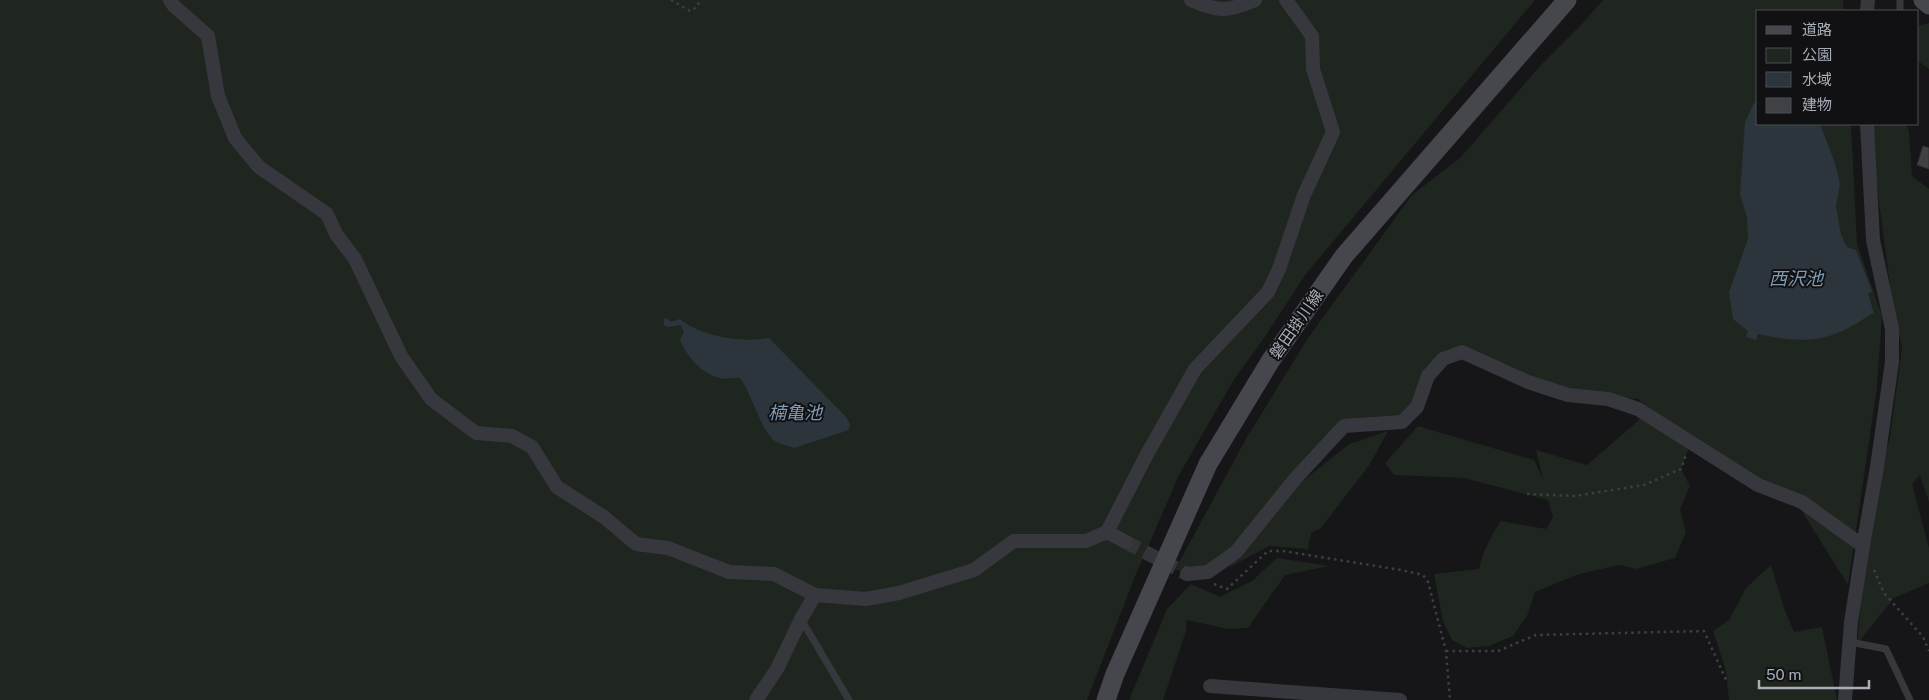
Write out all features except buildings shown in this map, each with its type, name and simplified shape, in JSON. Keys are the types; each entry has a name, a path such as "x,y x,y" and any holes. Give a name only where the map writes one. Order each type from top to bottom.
{"main road":[{"name":"磐田掛川線","path":"1106,700 1115,674 1208,464 1271,360 1344,256 1567,0"},
{"path":"1923,0 1929,5"}],"street":[{"path":"170,0 174,6 208,36 218,96 234,138 259,166 327,214 336,234 355,259 401,356 431,399 476,432 512,436 532,447 557,487 604,517 636,544 668,548 729,572 774,574 815,595 866,599 899,593 974,570 1014,541 1086,541 1107,532 1146,456 1195,369 1268,292 1279,269 1304,194 1333,132 1313,69 1312,36 1286,0"},
{"path":"1191,0 1213,9 1237,8 1255,0"},
{"path":"1845,700 1850,642 1863,546 1877,467 1892,362 1892,329 1873,240 1867,125"},
{"path":"1189,574 1208,572 1236,552 1295,478 1344,426 1402,422 1417,407 1428,376 1443,359 1462,352 1528,382 1568,395 1608,399 1638,409 1758,485 1802,502 1863,546"},
{"path":"1107,532 1126,542"},
{"path":"756,700 777,669 815,595"},
{"path":"1210,686 1400,700"}],"lane":[{"path":"801,619 849,700"},
{"path":"1850,642 1886,648 1910,700"}],"path":[{"path":"671,0 690,11 697,7 700,0"},
{"path":"1527,494 1575,496 1644,486 1681,469 1691,442"},
{"path":"1189,574 1227,589 1268,551 1283,551 1401,570 1423,576 1428,582 1446,651 1450,700"},
{"path":"1873,570 1884,593 1922,638 1929,651"},
{"path":"1446,651 1498,651 1536,635 1704,631 1727,682"}],"green space":[{"path":"0,0 1535,0 1306,274 1233,381 1179,475 1136,574 1087,700 0,700"},
{"path":"1603,0 1843,0 1844,10 1756,10 1756,125 1851,125 1857,244 1882,316 1877,387 1848,585 1798,505 1691,442 1681,469 1690,486 1680,509 1686,532 1675,558 1636,569 1619,565 1579,574 1535,592 1527,616 1513,636 1489,646 1467,648 1452,640 1443,621 1434,574 1479,569 1488,544 1501,521 1546,529 1553,517 1548,500 1464,478 1394,475 1385,463 1418,426 1534,460 1543,479 1536,450 1587,465 1646,414 1687,439 1638,399 1568,395 1462,352 1435,369 1402,422 1344,426 1208,572 1175,570 1247,437 1308,338 1412,195 1461,157 1540,66"},
{"path":"1929,23 1929,69 1919,62 1919,26"},
{"path":"1873,125 1906,125 1909,131 1912,176 1929,189 1929,502 1920,475 1912,484 1929,548 1929,583 1894,598 1857,644 1871,498 1890,438 1902,347 1892,301 1876,179"},
{"path":"1388,431 1370,464 1321,528 1311,533 1308,549 1269,546 1228,568 1294,488 1349,444"},
{"path":"1277,558 1329,566 1285,575 1248,628 1228,629 1187,620 1186,631 1163,700 1129,700 1167,609 1191,584 1220,597 1252,581"},
{"path":"1771,565 1784,608 1794,632 1822,627 1837,700 1729,700 1726,671 1713,631 1729,620 1746,588"}],"water":[{"name":"西沢池","path":"1756,102 1756,125 1820,125 1835,163 1840,184 1836,206 1841,235 1847,247 1856,250 1872,291 1868,294 1874,313 1849,328 1830,336 1799,340 1758,334 1756,340 1746,337 1748,331 1733,319 1729,292 1748,239 1747,217 1740,194 1745,122"},
{"name":"楠亀池","path":"666,318 671,322 680,319 699,330 723,337 747,340 769,338 847,418 850,424 849,430 794,448 775,441 770,437 761,421 740,378 720,378 701,369 691,358 680,340 684,331 680,325 668,327 664,325 664,319"}],"tunnel":[{"path":"1126,542 1187,574"}]}
